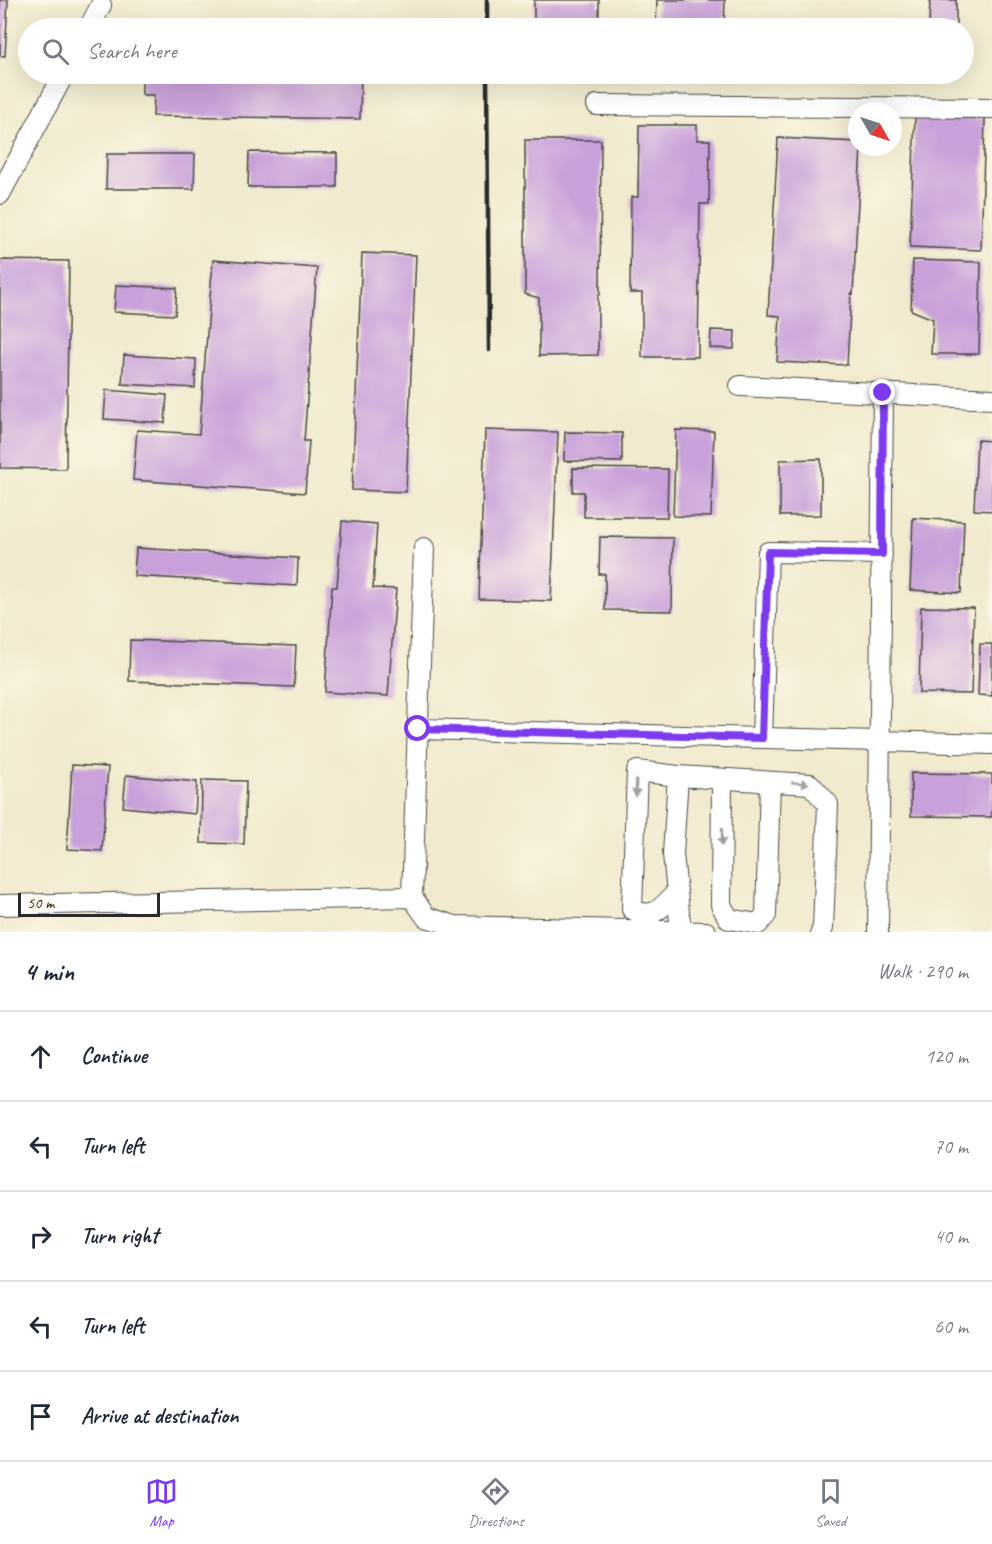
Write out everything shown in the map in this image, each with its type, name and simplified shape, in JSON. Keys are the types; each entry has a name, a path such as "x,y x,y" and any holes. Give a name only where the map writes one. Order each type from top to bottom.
{"lane":[{"path":"94,18 101,5"},
{"path":"0,194 59,84"},
{"path":"597,105 992,108"},
{"path":"740,386 992,399"},
{"path":"878,932 883,393"},
{"path":"424,548 412,897 426,917 455,926 706,932"},
{"path":"762,738 768,552 882,554"},
{"path":"418,729 992,744"},
{"path":"676,892 652,914 640,913 632,909 637,771 678,776 810,784 828,804 821,932"},
{"path":"678,776 672,854 681,931"},
{"path":"722,779 721,905 729,919 758,924 766,915 770,782"},
{"path":"0,905 412,897"}],"building":[{"path":"0,0 8,0 5,56 0,56"},
{"path":"534,0 599,0 599,18 534,18"},
{"path":"657,0 725,0 724,18 656,18"},
{"path":"930,0 956,0 956,18 929,18"},
{"path":"142,84 361,84 360,119 153,116 154,95 142,95"},
{"path":"915,116 985,119 981,250 910,247"},
{"path":"639,125 697,125 697,140 710,140 709,204 700,204 698,357 642,357 642,293 630,293 631,197 638,197"},
{"path":"778,138 848,142 848,156 861,156 847,365 777,362 780,316 768,315"},
{"path":"525,140 601,140 598,355 539,356 539,298 525,294"},
{"path":"249,152 337,153 337,187 248,187"},
{"path":"107,154 195,154 194,189 106,189"},
{"path":"362,253 416,255 406,492 352,490"},
{"path":"0,260 69,261 66,469 0,468"},
{"path":"213,260 317,268 304,441 309,441 305,493 133,480 137,430 199,434"},
{"path":"913,260 981,262 979,354 931,354 933,319 911,310"},
{"path":"116,285 177,288 175,315 114,312"},
{"path":"711,330 735,331 734,349 710,348"},
{"path":"124,355 196,359 195,388 122,384"},
{"path":"106,390 167,395 165,423 104,419"},
{"path":"485,430 558,432 551,601 479,599"},
{"path":"676,430 714,431 711,517 673,516"},
{"path":"565,432 622,433 622,462 564,461"},
{"path":"977,440 992,441 992,511 974,510"},
{"path":"821,459 821,515 780,516 780,460"},
{"path":"573,468 668,469 667,517 584,517 584,492 573,492"},
{"path":"913,518 964,521 961,593 910,590"},
{"path":"342,521 377,524 373,588 396,589 388,696 325,692 332,587 337,587"},
{"path":"600,537 673,538 672,611 605,610 605,574 599,574"},
{"path":"136,548 298,558 297,586 134,576"},
{"path":"921,607 974,608 971,694 919,693"},
{"path":"130,640 296,646 294,687 129,681"},
{"path":"980,644 992,644 992,696 978,695"},
{"path":"72,765 108,767 102,851 67,849"},
{"path":"911,773 992,774 992,817 911,816"},
{"path":"126,775 197,782 195,814 123,807"},
{"path":"202,780 246,781 244,844 201,843"}],"railway":[{"path":"487,0 487,18"},
{"path":"487,84 489,350"}],"route":[{"path":"418,729 762,738 768,552 882,554 883,393"}]}
